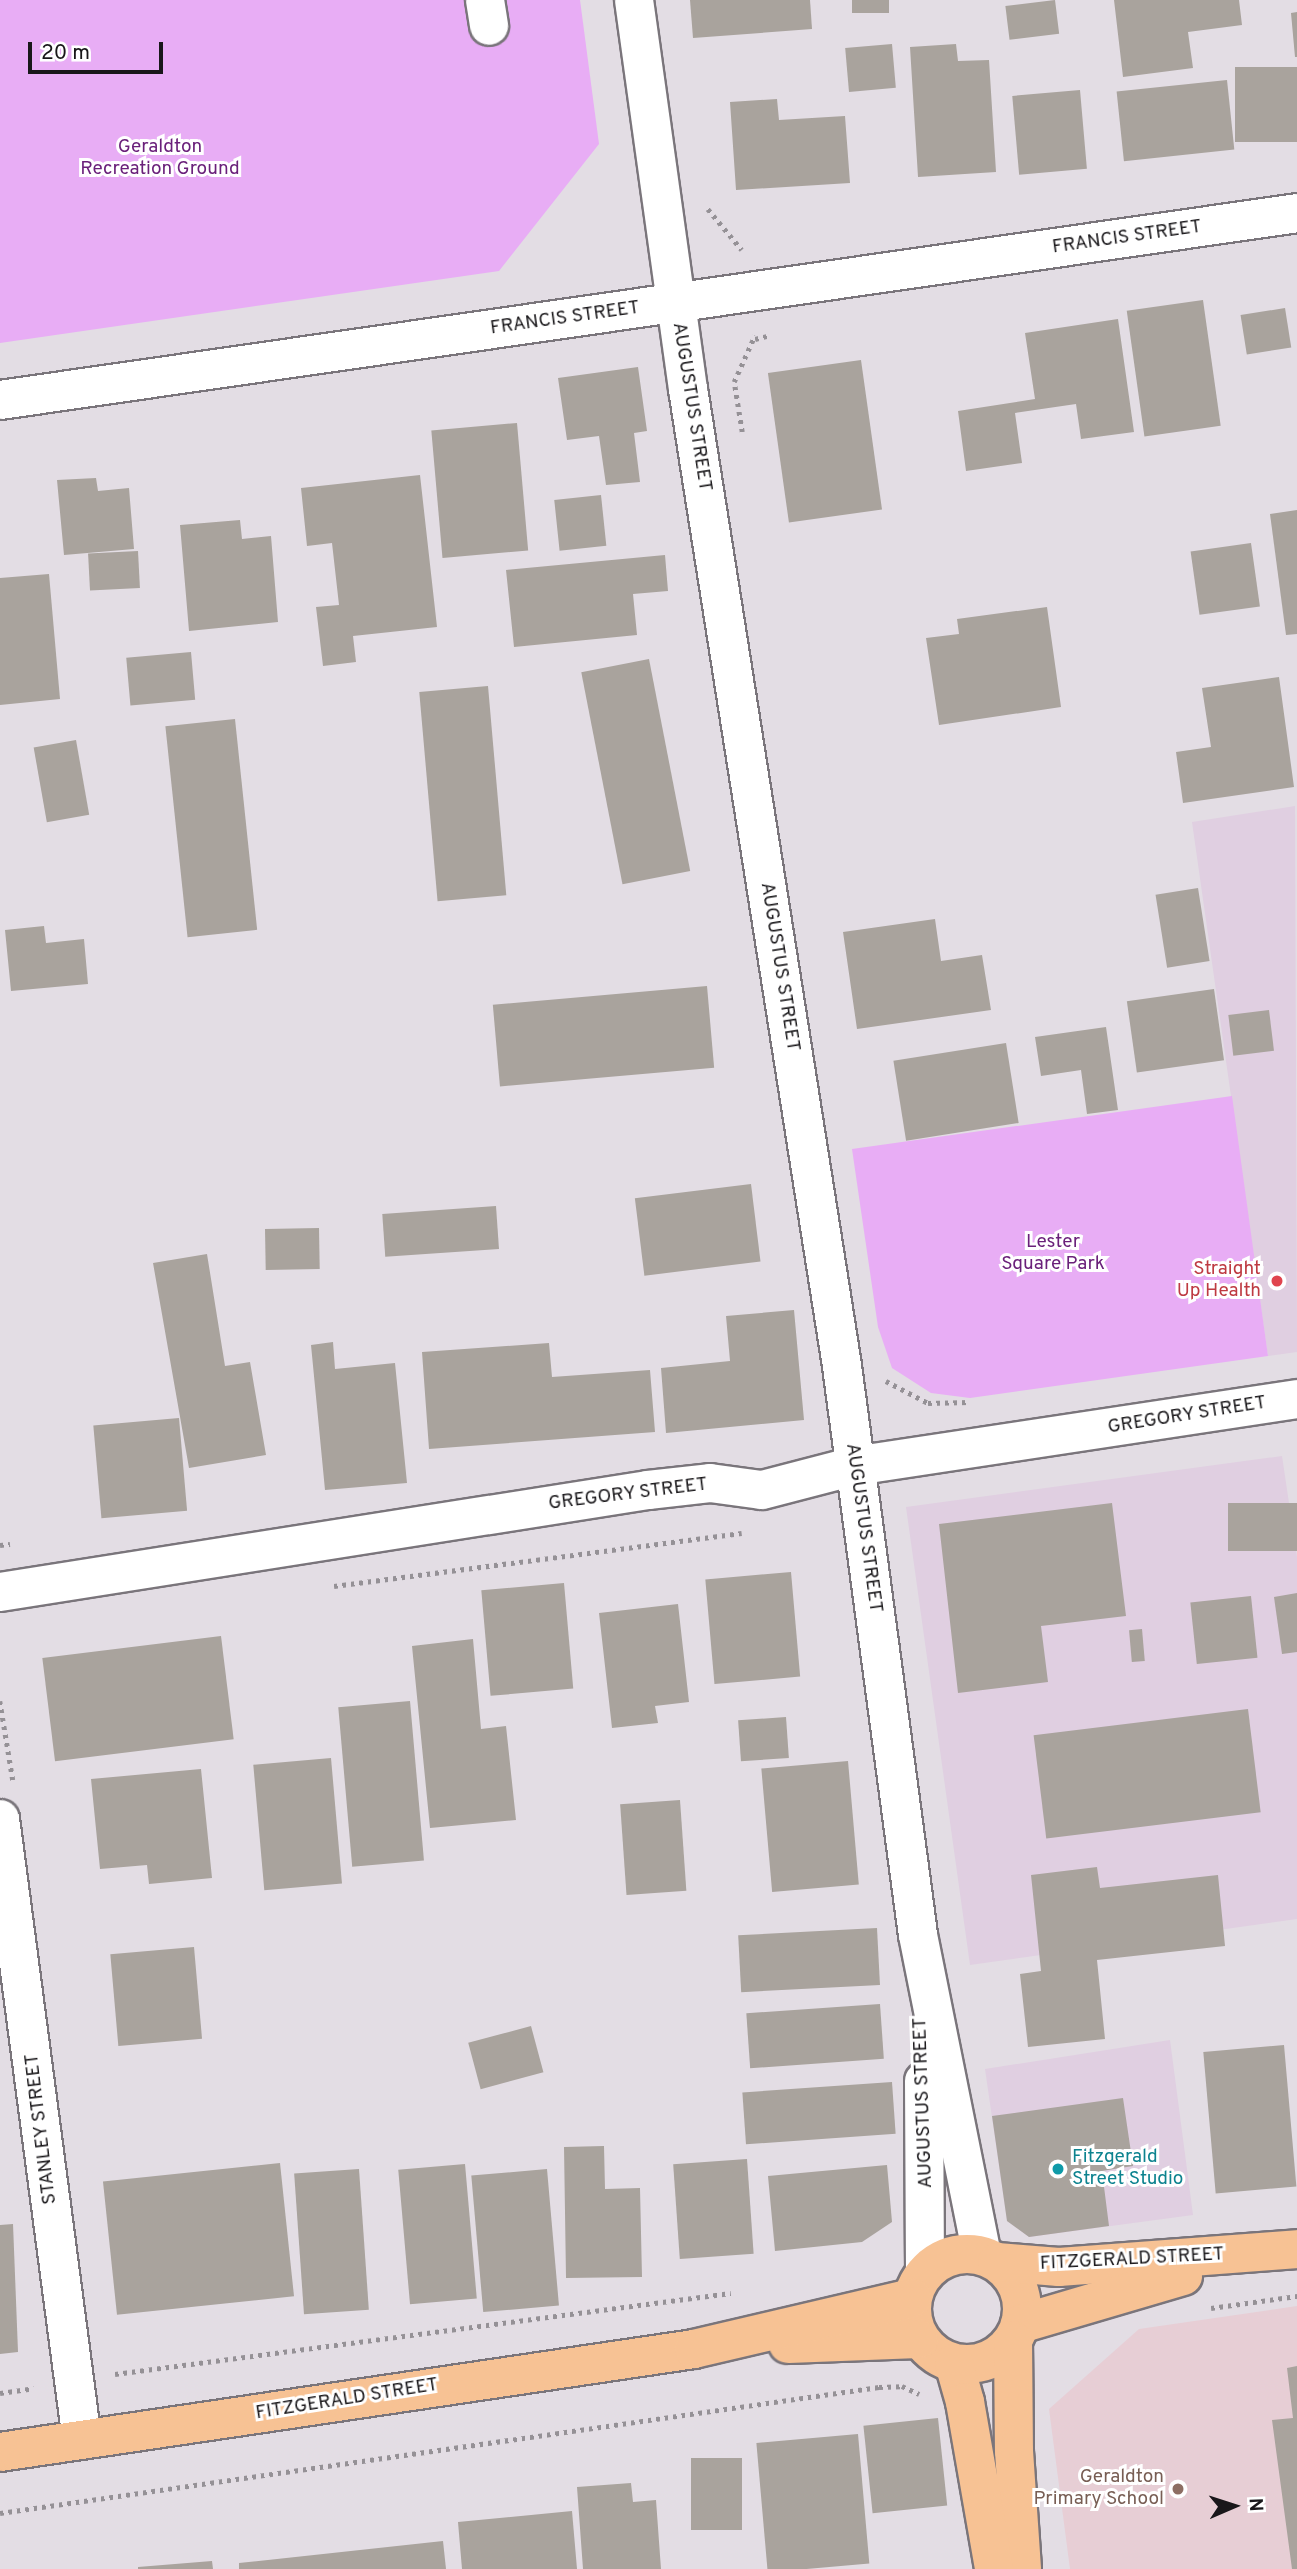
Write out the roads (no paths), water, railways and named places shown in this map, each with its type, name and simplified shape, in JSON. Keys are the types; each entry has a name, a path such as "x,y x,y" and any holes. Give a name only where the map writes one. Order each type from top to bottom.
{"main road":[{"name":"FITZGERALD STREET","path":"989,2258 1059,2267 1282,2251"},
{"name":"FITZGERALD STREET","path":"1017,2332 1282,2251"},
{"path":"1017,2332 986,2362 954,2363 928,2350 913,2326 919,2284 952,2255 989,2258 1019,2289 1014,2451 1022,2569"},
{"name":"FITZGERALD STREET","path":"694,2348 919,2284"},
{"name":"FITZGERALD STREET","path":"0,2452 694,2348 919,2339"},
{"path":"954,2363 965,2402 994,2569"}],"street":[{"name":"AUGUSTUS STREET","path":"634,0 676,303 854,1466 918,1935 989,2258"},
{"name":"FRANCIS STREET","path":"0,400 1297,213"},
{"name":"GREGORY STREET","path":"0,1592 649,1490 710,1483 762,1490 854,1466 1297,1399"},
{"name":"STANLEY STREET","path":"0,1819 82,2440"},
{"name":"AUGUSTUS STREET","path":"918,1935 927,2147 919,2284"}],"place":[{"name":"Straight Up Health","path":"1277,1281"},
{"name":"Fitzgerald Street Studio","path":"1058,2169"},
{"name":"Geraldton Primary School","path":"1178,2489"}],"park label":[{"name":"Geraldton Recreation Ground","path":"160,159"},
{"name":"Lester Square Park","path":"1053,1254"}]}
